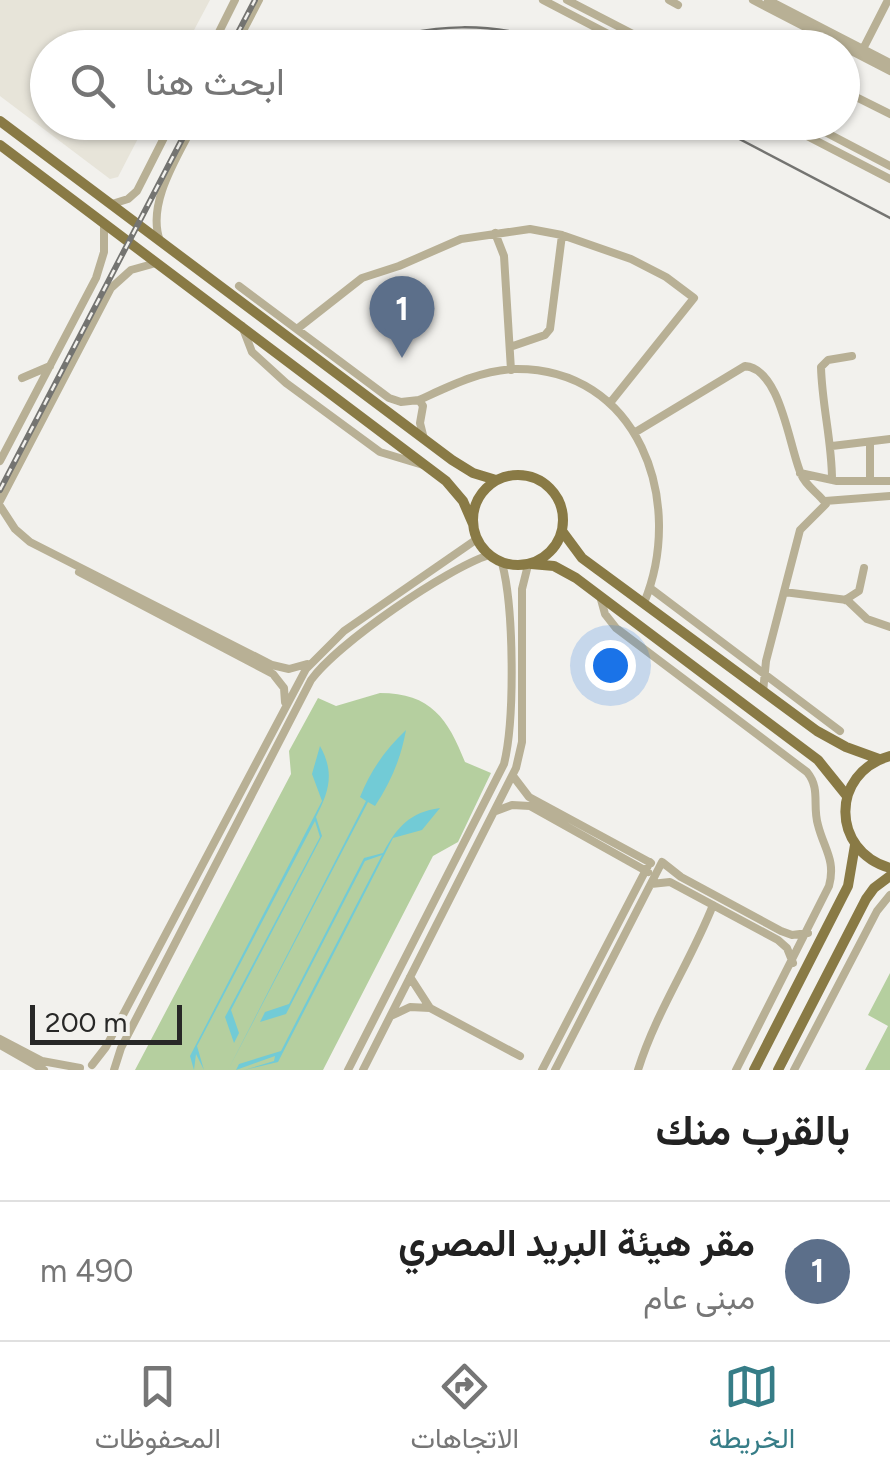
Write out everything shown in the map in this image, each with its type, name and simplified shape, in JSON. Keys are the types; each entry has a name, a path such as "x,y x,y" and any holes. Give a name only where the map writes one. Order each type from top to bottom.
{"main road":[{"path":"0,121 160,241 236,290 462,467 496,480"},
{"path":"0,146 425,465 456,491 477,539 489,555 502,563 546,564 565,571 826,766 847,796"},
{"path":"473,524 478,499 496,480 522,474 546,484 561,505 562,531 551,552 529,564"},
{"path":"562,531 577,554 831,740 885,758"},
{"path":"740,721 747,706"},
{"path":"754,1070 848,886 855,845 845,812 847,796 859,774 885,758"},
{"path":"855,845 869,859 890,868"},
{"path":"778,1070 870,893 890,876"},
{"path":"780,986 794,993"},
{"path":"814,1000 827,1007"}],"street":[{"path":"219,30 235,0"},
{"path":"243,30 259,0"},
{"path":"543,0 601,30"},
{"path":"669,0 678,5"},
{"path":"753,0 812,30"},
{"path":"768,0 826,30"},
{"path":"863,49 888,0"},
{"path":"565,11 569,1 625,30"},
{"path":"860,47 890,63"},
{"path":"860,55 890,70"},
{"path":"860,99 890,114"},
{"path":"111,204 122,202 137,190 163,140"},
{"path":"160,241 155,218 158,202 187,140"},
{"path":"814,140 890,179"},
{"path":"841,140 890,166"},
{"path":"848,158 854,147"},
{"path":"0,461 101,265 104,224"},
{"path":"297,329 357,280 450,242 536,229 562,234 643,264 694,298 610,403"},
{"path":"495,233 504,256 511,370"},
{"path":"510,347 548,332 562,234"},
{"path":"156,264 131,270 111,288 0,503 26,539 273,674 284,688 284,706"},
{"path":"236,290 401,402 419,400 468,378 511,370 562,377 610,403 634,434 656,482 661,517 659,552 644,603"},
{"path":"242,326 252,352 286,383 380,452 425,465"},
{"path":"832,480 832,446 825,428 821,367 828,360 852,356"},
{"path":"22,378 50,366"},
{"path":"634,434 740,367 749,366 760,372 774,395 808,486 825,501 890,496"},
{"path":"419,400 423,406 420,423 424,438"},
{"path":"832,446 890,439"},
{"path":"870,442 870,481"},
{"path":"800,473 832,480 890,481"},
{"path":"764,692 764,675 802,527 825,508 825,501"},
{"path":"154,608 278,667 300,667 344,630 477,539"},
{"path":"24,544 143,602"},
{"path":"0,1042 42,1061 79,1069 92,1065 111,1070 311,680 337,652 385,617 459,567 489,555"},
{"path":"348,1070 504,764 510,716 508,590 502,563"},
{"path":"363,1070 513,776 522,742 522,588 529,564"},
{"path":"845,600 859,591 864,568"},
{"path":"650,588 840,731"},
{"path":"784,592 845,600 867,619 890,627"},
{"path":"600,596 605,614 616,628 807,772 816,786 818,826 833,869 825,898 736,1070"},
{"path":"92,1065 106,1047 284,706 314,658"},
{"path":"513,776 534,800 670,882 781,942 793,963"},
{"path":"496,811 512,804 530,806 648,866"},
{"path":"542,1070 648,866"},
{"path":"657,872 680,877 781,931 808,934"},
{"path":"555,1070 657,872"},
{"path":"794,1070 880,906 890,896"},
{"path":"638,1070 713,905"},
{"path":"410,977 430,1008"},
{"path":"390,1017 410,1007 430,1008 520,1056"},
{"path":"0,1042 44,1070"}],"shaded area":[{"path":"0,0 210,0 194,30 30,30 30,119 0,96"},
{"path":"58,140 137,140 118,177 110,179"}],"green space":[{"path":"380,693 425,703 444,721 465,762 491,773 458,842 433,856 323,1070 135,1070 291,774 289,751 318,698 336,706"},
{"path":"890,973 890,1070 865,1070 888,1026 868,1015"}],"water":[{"path":"406,730 386,788 375,806 368,802 228,1070 366,801 360,797 369,778"},
{"path":"320,746 329,773 327,790 316,817 322,836 231,1010 239,1033 234,1043 225,1017 320,837 315,821 197,1046 204,1070 196,1054 194,1070 190,1056 322,801 312,774"},
{"path":"440,808 422,830 393,838 278,1062 244,1070 274,1061 275,1056 236,1070 239,1064 281,1051 382,855 365,861 286,1014 260,1022 265,1012 289,1004 364,858 383,853 399,828 412,817"}],"tram line":[{"path":"430,30 501,30"},
{"path":"741,140 890,218"}],"railway":[{"path":"239,30 255,0"},
{"path":"0,490 182,140"}],"place":[{"name":"مقر هيئة البريد المصري","path":"402,358"}]}
